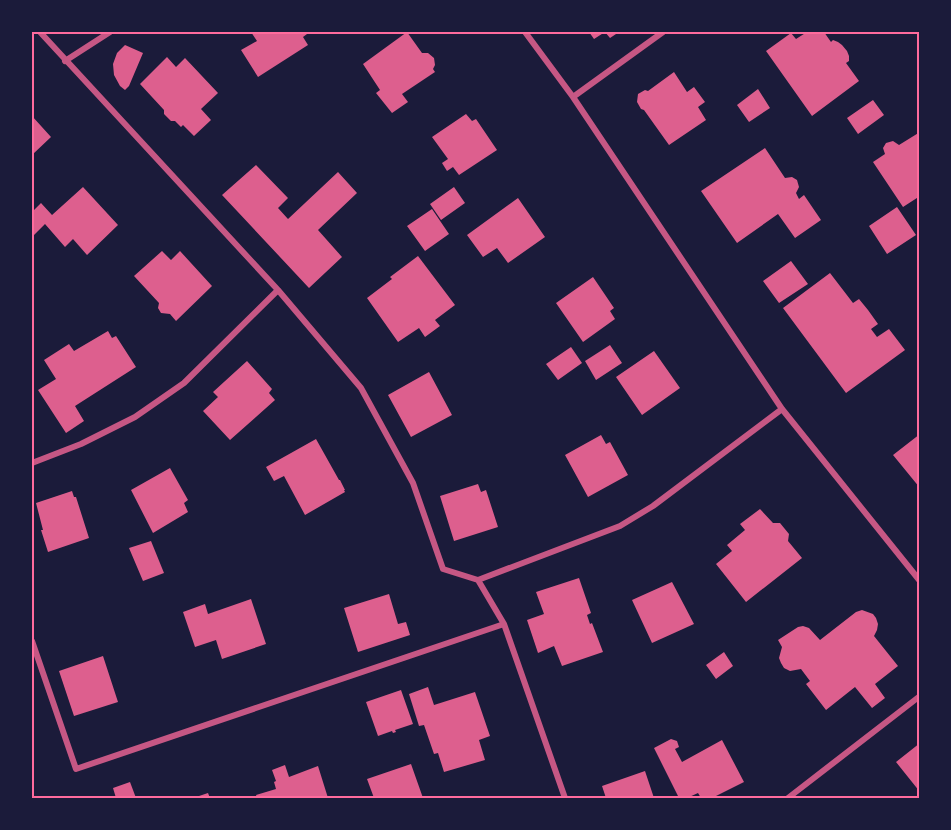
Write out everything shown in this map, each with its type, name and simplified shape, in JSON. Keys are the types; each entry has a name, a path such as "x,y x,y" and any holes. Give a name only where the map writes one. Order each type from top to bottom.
{"street":[{"path":"40,32 278,291 361,388 412,483 443,569 478,580 620,526 653,506 782,409"},
{"path":"65,61 110,32"},
{"path":"525,32 573,97 782,409 920,580"},
{"path":"573,97 663,32"},
{"path":"32,463 81,444 135,417 174,390 184,383 278,291"},
{"path":"478,580 504,624 565,798"},
{"path":"32,641 76,769 504,624"},
{"path":"788,798 920,696"}],"building":[{"path":"251,32 305,32 307,34 303,37 308,45 258,77 241,50 257,41"},
{"path":"407,32 422,53 428,53 434,58 435,72 402,94 408,102 392,113 376,93 380,90 363,64"},
{"path":"589,32 605,32 594,39"},
{"path":"605,32 619,32 610,38"},
{"path":"807,32 824,32 831,42 833,40 842,45 849,56 849,61 846,63 859,81 812,116 766,51 791,33 796,39"},
{"path":"125,45 143,53 129,86 125,90 114,75 113,64 117,53"},
{"path":"167,57 176,67 185,58 218,93 201,109 211,120 194,136 183,125 181,127 175,121 171,121 140,84"},
{"path":"674,72 687,92 694,87 705,102 698,107 706,120 669,145 637,102 638,94 645,90 648,91"},
{"path":"758,89 770,108 749,122 737,105"},
{"path":"873,100 884,115 858,134 847,118"},
{"path":"466,114 472,121 476,119 497,150 459,175 453,167 447,171 442,163 448,159 432,137"},
{"path":"32,116 51,137 32,155"},
{"path":"920,132 920,196 903,207 873,162 885,154 883,148 886,143 893,141 899,145"},
{"path":"765,148 785,178 792,177 797,180 799,187 796,193 799,199 804,195 821,220 795,238 778,214 737,243 701,191"},
{"path":"256,165 288,198 278,208 288,219 338,172 357,193 318,230 342,257 309,288 222,195"},
{"path":"83,187 118,225 87,255 73,239 65,247 45,224 32,237 32,212 41,203 52,215"},
{"path":"454,187 465,203 441,220 430,204"},
{"path":"518,198 545,237 508,263 497,248 483,257 467,235"},
{"path":"897,207 916,235 887,254 869,226"},
{"path":"432,209 449,234 425,251 407,226"},
{"path":"162,251 171,260 180,251 212,286 176,321 170,314 161,313 158,308 159,303 134,276"},
{"path":"418,256 455,305 435,320 440,326 425,337 419,328 398,342 367,298"},
{"path":"791,261 808,284 779,303 763,281"},
{"path":"830,273 853,303 859,299 868,310 878,324 871,329 877,337 889,329 905,350 846,393 783,308"},
{"path":"593,277 614,308 610,311 615,319 583,342 556,303"},
{"path":"108,331 112,338 116,336 136,367 75,406 84,421 66,433 38,390 56,379 44,360 69,344 74,351"},
{"path":"610,345 622,363 596,380 585,361"},
{"path":"571,347 582,363 558,380 546,364"},
{"path":"654,351 680,388 642,415 616,377"},
{"path":"247,361 272,389 269,393 275,400 230,440 203,411 218,397 213,392"},
{"path":"429,372 452,415 411,437 388,395"},
{"path":"920,434 920,488 893,455"},
{"path":"601,435 606,444 610,442 628,475 588,497 565,455"},
{"path":"316,439 345,492 305,515 284,476 274,481 266,467"},
{"path":"170,468 188,500 184,503 188,512 153,533 131,490"},
{"path":"478,484 481,492 486,490 498,527 454,541 440,496"},
{"path":"72,491 89,538 48,552 36,503"},
{"path":"760,509 773,523 780,523 789,534 788,541 802,558 746,602 716,564 732,551 727,545 745,530 740,524"},
{"path":"151,541 164,573 143,581 129,548"},
{"path":"579,578 591,613 587,615 603,652 562,666 554,646 538,653 527,620 544,614 536,592"},
{"path":"672,582 694,624 652,643 632,600"},
{"path":"389,594 398,624 406,622 410,635 358,652 344,608"},
{"path":"251,599 266,644 222,659 216,640 195,647 183,612 205,604 208,614"},
{"path":"862,610 873,614 876,618 878,624 874,636 898,666 875,684 885,698 872,708 855,687 826,710 806,684 810,681 801,669 790,671 784,668 779,658 782,647 778,640 803,626 809,628 820,640 856,612"},
{"path":"724,652 733,666 716,679 706,665"},
{"path":"103,656 118,702 74,716 59,671"},
{"path":"428,687 434,705 475,692 490,736 479,740 485,760 444,772 438,753 434,754 424,725 419,726 409,694"},
{"path":"401,690 413,724 395,730 396,732 392,731 378,736 366,702"},
{"path":"671,739 677,741 679,747 675,749 682,762 722,740 744,782 712,798 701,798 698,793 687,798 679,798 654,748"},
{"path":"920,743 920,792 896,762"},
{"path":"411,764 423,798 374,798 367,779"},
{"path":"285,765 289,777 318,766 328,798 257,798 256,795 276,789 272,770"},
{"path":"645,771 654,798 606,798 602,786"},
{"path":"130,782 136,798 116,798 113,788"},
{"path":"208,793 210,798 193,798"}]}
